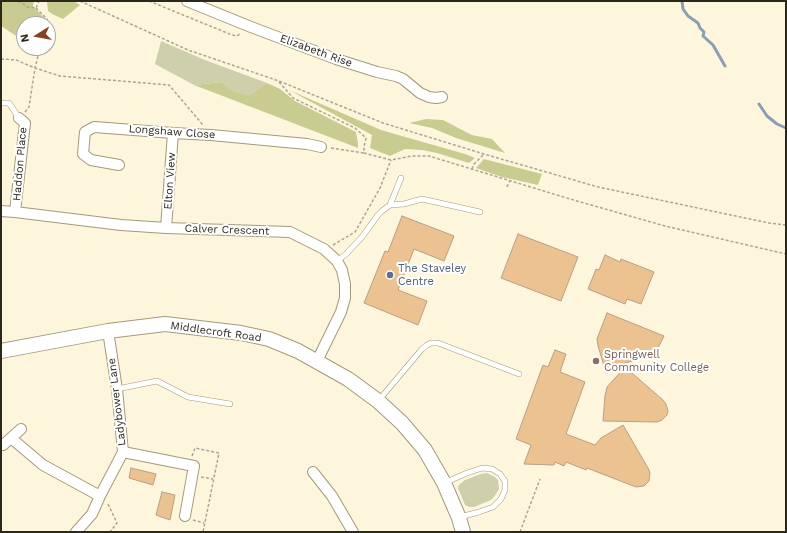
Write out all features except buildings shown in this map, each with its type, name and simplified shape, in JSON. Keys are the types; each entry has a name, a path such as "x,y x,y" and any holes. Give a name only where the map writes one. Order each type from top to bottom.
{"street":[{"name":"Elizabeth Rise","path":"187,1 336,59 377,72 396,76 403,79 420,93 429,97 442,97"},
{"name":"Haddon Place","path":"15,212 25,123 19,118"},
{"name":"Longshaw Close","path":"119,165 91,160 83,154 85,132 94,127 174,133 212,134 307,144 321,147"},
{"name":"Elton View","path":"166,228 174,133"},
{"name":"Calver Crescent","path":"1,211 121,226 290,232 324,249 337,261 344,277 345,298 341,312 317,361"},
{"name":"Middlecroft Road","path":"1,351 108,331 165,324 241,333 269,339 298,351 348,379 378,401 402,423 425,450 444,483 459,518 463,532"},
{"name":"Ladybower Lane","path":"76,532 92,514 101,493 123,452 117,389 108,331"},
{"path":"3,445 21,429"},
{"path":"11,438 43,465 101,493"},
{"path":"123,452 192,463 185,516"},
{"path":"313,472 332,496 353,532"}],"lane":[{"path":"1,103 9,103 19,118"},
{"path":"337,261 346,254 382,211 390,205 401,178"},
{"path":"390,205 404,204 422,199 480,212"},
{"path":"378,401 422,349 431,343 438,343 519,374"},
{"path":"117,389 157,382 188,397 230,404"},
{"path":"444,483 482,468 492,469 500,474 505,481 505,490 501,499 493,507 459,518"}],"path":[{"path":"18,1 28,7 36,8 44,16"},
{"path":"36,8 39,1"},
{"path":"80,1 188,50 279,81 383,123 598,187 786,226"},
{"path":"149,1 232,35 237,36 240,34 245,24"},
{"path":"19,118 28,107 38,56"},
{"path":"1,59 16,60 60,76 169,85 212,134"},
{"path":"279,81 293,98 355,128 366,138 364,153"},
{"path":"321,147 364,153 391,160 412,156 429,156 665,226 786,254"},
{"path":"472,168 484,154"},
{"path":"324,249 355,232 380,188 391,160"},
{"path":"507,187 510,180"},
{"path":"192,463 186,461 191,460 195,448 219,453 203,532"},
{"path":"520,532 540,479"},
{"path":"101,493 116,523 110,532"}],"green space":[{"path":"1,1 34,1 33,6 42,16 16,16 16,36 1,26"},
{"path":"47,1 73,1 80,5 63,19 48,11"},
{"path":"161,41 205,60 267,83 249,95 231,91 221,82 194,85 155,64"},
{"path":"221,82 232,91 249,95 267,83 280,89 295,101 356,132 358,148 194,85"},
{"path":"289,90 381,130 475,158 469,163 437,153 405,149 390,156 370,148 372,135"},
{"path":"426,119 443,120 472,135 492,139 505,153 456,138 432,128 409,123"},
{"path":"484,159 542,174 538,185 502,177 476,168"},
{"path":"487,473 498,480 499,489 494,497 491,500 474,507 465,505 458,488 459,485 465,480"}],"waterway":[{"path":"682,1 683,9 688,16 698,23 704,32 703,36 713,45 725,66"},
{"path":"759,104 767,116 777,124 786,128"}],"place":[{"name":"The Staveley Centre","path":"390,275"},
{"name":"Springwell Community College","path":"596,361"}]}
